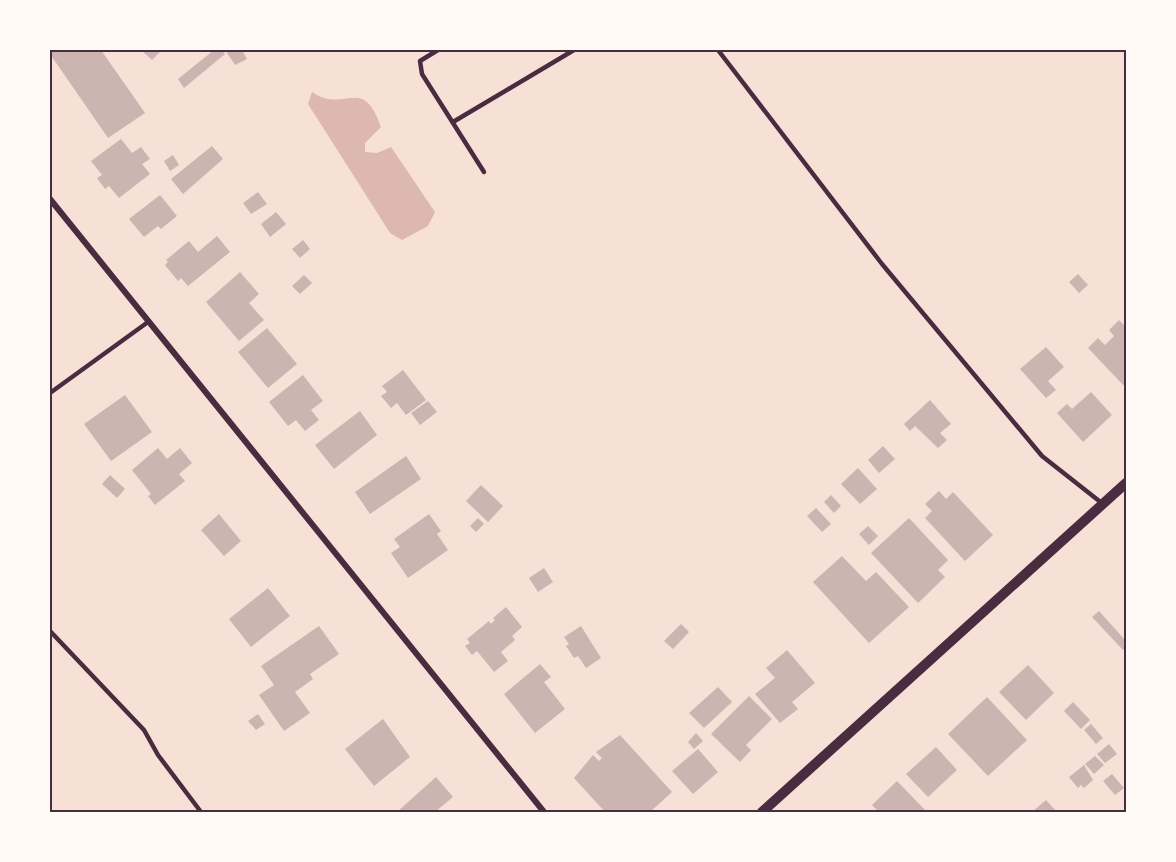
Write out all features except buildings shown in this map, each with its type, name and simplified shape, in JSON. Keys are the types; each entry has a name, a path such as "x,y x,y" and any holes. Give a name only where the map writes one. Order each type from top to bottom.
{"street":[{"path":"50,199 544,813"},
{"path":"762,813 1126,483"}],"lane":[{"path":"438,50 420,61 422,74 484,172"},
{"path":"453,122 574,50"},
{"path":"718,50 882,264 1042,456 1103,504"},
{"path":"50,393 148,322"},
{"path":"50,631 144,729 158,755 201,813"}],"shaded area":[{"path":"312,92 334,100 360,98 367,102 381,127 365,143 365,152 377,153 391,147 435,212 428,226 402,240 390,233 308,104"}]}
